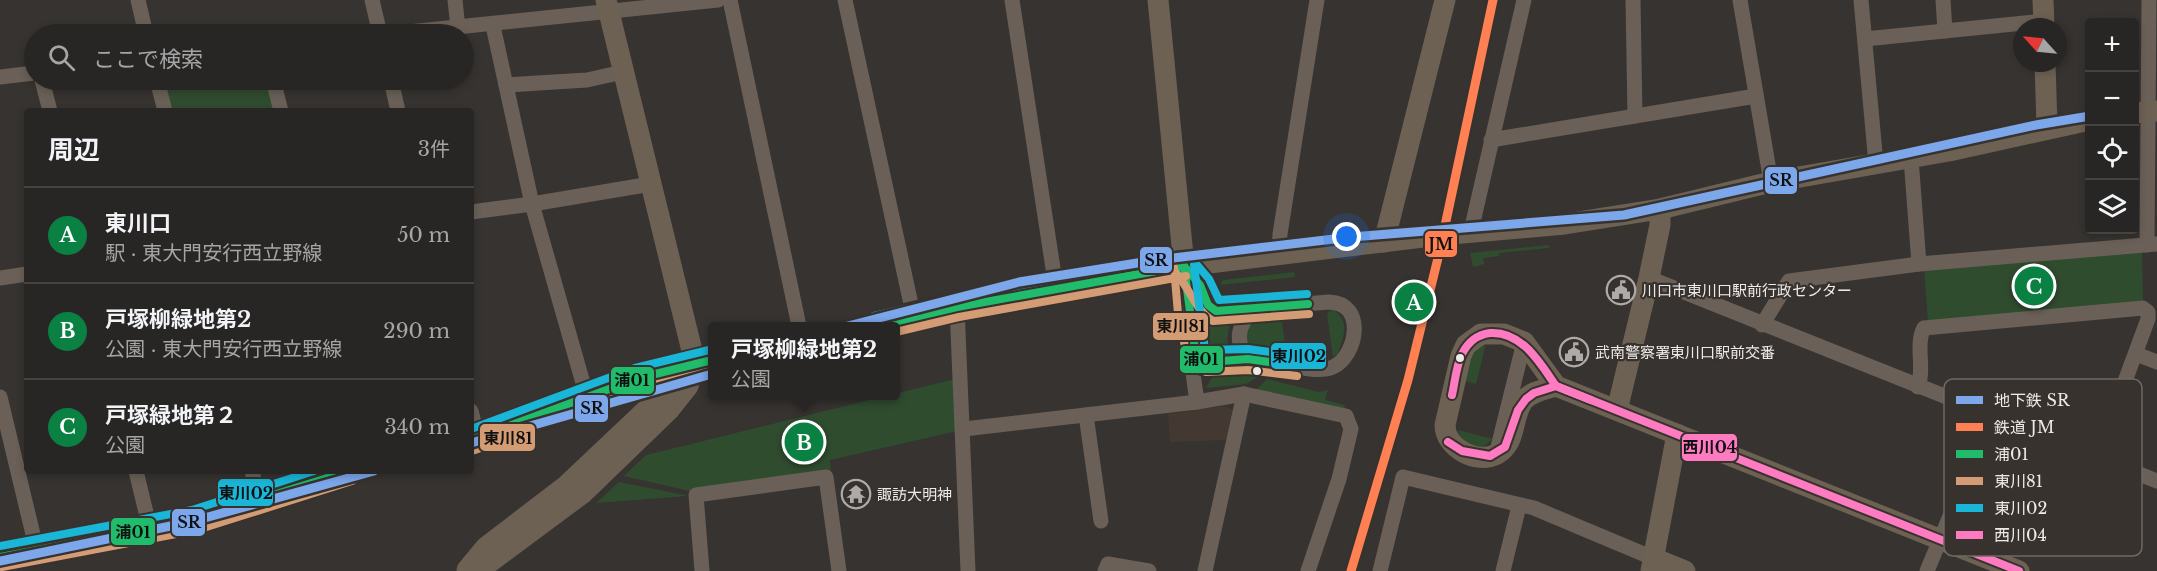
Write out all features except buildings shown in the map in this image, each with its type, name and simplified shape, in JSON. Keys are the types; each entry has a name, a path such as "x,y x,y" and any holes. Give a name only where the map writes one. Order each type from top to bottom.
{"street":[{"path":"138,0 144,24"},
{"path":"372,0 378,24"},
{"path":"455,0 458,24"},
{"path":"474,27 493,26 607,6 718,0"},
{"path":"730,0 798,322"},
{"path":"845,0 914,318"},
{"path":"1012,0 1056,288"},
{"path":"1158,0 1184,266 1193,353 1200,360 1216,362 1248,358 1319,369 1330,368 1342,360 1348,352 1354,322 1350,309 1337,303 1221,312 1212,308 1204,300 1196,280 1184,266"},
{"path":"1280,254 1280,234 1317,0"},
{"path":"1384,242 1445,0"},
{"path":"1471,231 1524,0"},
{"path":"1633,0 1635,116"},
{"path":"1740,0 1771,182"},
{"path":"1861,0 1876,164"},
{"path":"1943,0 1945,31"},
{"path":"2043,0 2044,18"},
{"path":"1762,325 1789,281 1919,264 2152,245 2147,111 2149,0"},
{"path":"607,6 651,184 704,362"},
{"path":"493,26 532,204 587,397"},
{"path":"1865,39 2013,26"},
{"path":"506,85 588,80 623,72"},
{"path":"2045,72 2047,127"},
{"path":"0,77 24,74"},
{"path":"45,90 49,108"},
{"path":"160,90 164,108"},
{"path":"276,90 280,108"},
{"path":"393,90 397,108"},
{"path":"1491,140 1756,96"},
{"path":"897,322 1056,288 1184,266 1471,231 1565,224 1660,209 1771,182 1911,158 2047,127 2085,121"},
{"path":"1911,158 1919,264"},
{"path":"474,212 651,184"},
{"path":"1617,410 1649,278 1660,225 1660,209"},
{"path":"0,278 24,274"},
{"path":"1649,278 1944,397"},
{"path":"957,308 964,429 968,571"},
{"path":"1918,387 1923,369 1921,333 1924,328 2143,308 2148,312 2148,319 2127,379"},
{"path":"1248,358 1239,344 1239,330 1253,310"},
{"path":"1556,386 1541,390 1523,401 1509,443 1496,455 1486,457 1458,450 1445,435 1461,356 1466,345 1481,334 1504,334 1524,342 1556,386 1944,541"},
{"path":"1496,455 1524,342"},
{"path":"2136,354 2157,362"},
{"path":"1197,402 1193,374 1200,360"},
{"path":"474,439 639,378 704,362"},
{"path":"466,571 486,547 567,485 704,362"},
{"path":"478,571 542,525 591,485 669,410 704,362"},
{"path":"964,429 1197,402 1244,394 1346,416 1351,429 1339,479 1308,571"},
{"path":"1205,571 1244,394"},
{"path":"0,397 37,550"},
{"path":"1086,414 1101,521"},
{"path":"1652,565 1677,434"},
{"path":"137,474 150,529"},
{"path":"253,474 259,500"},
{"path":"0,557 195,520 340,474"},
{"path":"2142,475 2157,481"},
{"path":"702,571 696,495 826,477 839,571"},
{"path":"1380,571 1403,477 1534,508 1652,565 1685,571"},
{"path":"1503,571 1519,506"},
{"path":"1927,571 1944,533"},
{"path":"1981,556 2019,571"},
{"path":"1105,571 1108,564 1149,571"}],"shaded area":[{"path":"1224,406 1233,410 1226,440 1170,442 1168,414"}],"green space":[{"path":"167,90 270,90 274,108 171,108"},
{"path":"1549,245 1549,248 1499,253 1499,256 1483,258 1484,264 1473,267 1470,253"},
{"path":"2142,251 2143,302 1928,322 1924,270"},
{"path":"1294,272 1295,277 1220,285 1223,280"},
{"path":"1194,298 1206,315 1215,319 1227,320 1230,323 1227,339 1231,350 1226,354 1211,355 1200,345"},
{"path":"1332,309 1338,313 1344,323 1338,353 1333,357 1327,314"},
{"path":"1281,314 1286,352 1283,357 1252,350 1246,345 1245,330 1256,318"},
{"path":"1486,344 1476,384 1464,381 1474,351"},
{"path":"1247,373 1258,377 1246,384 1206,388 1212,377"},
{"path":"955,379 957,431 830,460 831,471 689,491 624,476 646,455 870,400 900,400 900,393"},
{"path":"1267,379 1319,392 1328,390 1325,400 1345,405 1344,410 1256,390"},
{"path":"1458,430 1493,439 1482,448 1472,447 1459,436"},
{"path":"619,482 685,495 687,496 596,503"}],"metro line":[{"name":"SR","path":"864,322 1019,282 1156,260 1351,237 1624,215 2036,125 2085,117"},
{"name":"SR","path":"474,442 708,375"},
{"name":"SR","path":"0,561 190,522 363,474"}],"rail line":[{"name":"JM","path":"1351,571 1408,380 1439,254 1493,0"}],"transit line":[{"name":"東川02","path":"874,316 955,297 1182,256"},
{"name":"東川02","path":"1192,259 1209,279 1219,300 1307,294"},
{"name":"東川02","path":"1194,265 1205,350 1248,349 1299,356"},
{"name":"浦01","path":"1184,266 1196,357 1207,362 1248,359 1298,366"},
{"name":"浦01","path":"1184,266 1200,285 1208,305 1216,311 1308,304"},
{"name":"浦01","path":"893,322 957,307 1184,266"},
{"name":"東川81","path":"1174,267 1178,314 1189,365 1206,372 1248,370 1297,376"},
{"name":"東川81","path":"1176,273 1202,312 1213,321 1309,314"},
{"name":"東川81","path":"900,331 959,317 1186,276"},
{"name":"西川04","path":"1452,395 1458,364 1462,354 1473,340 1490,333 1512,337 1529,350 1556,386 1944,541"},
{"name":"東川02","path":"474,428 635,368 708,350"},
{"name":"浦01","path":"474,439 639,378 708,361"},
{"name":"東川81","path":"475,450 642,388 708,372"},
{"name":"西川04","path":"1448,442 1462,451 1490,456 1505,447 1518,410 1534,393 1556,386 1591,400"},
{"name":"東川02","path":"0,546 192,510 305,474"},
{"name":"浦01","path":"0,557 195,520 340,474"},
{"name":"東川81","path":"2,567 197,530 352,481"},
{"name":"西川04","path":"1981,556 2019,571"}],"place":[{"name":"戸塚緑地第２","path":"2034,286"},
{"name":"川口市東川口駅前行政センター","path":"1621,290"},
{"name":"東川口","path":"1414,302"},
{"name":"武南警察署東川口駅前交番","path":"1574,352"},
{"name":"戸塚柳緑地第2","path":"804,442"},
{"name":"諏訪大明神","path":"856,494"}]}
